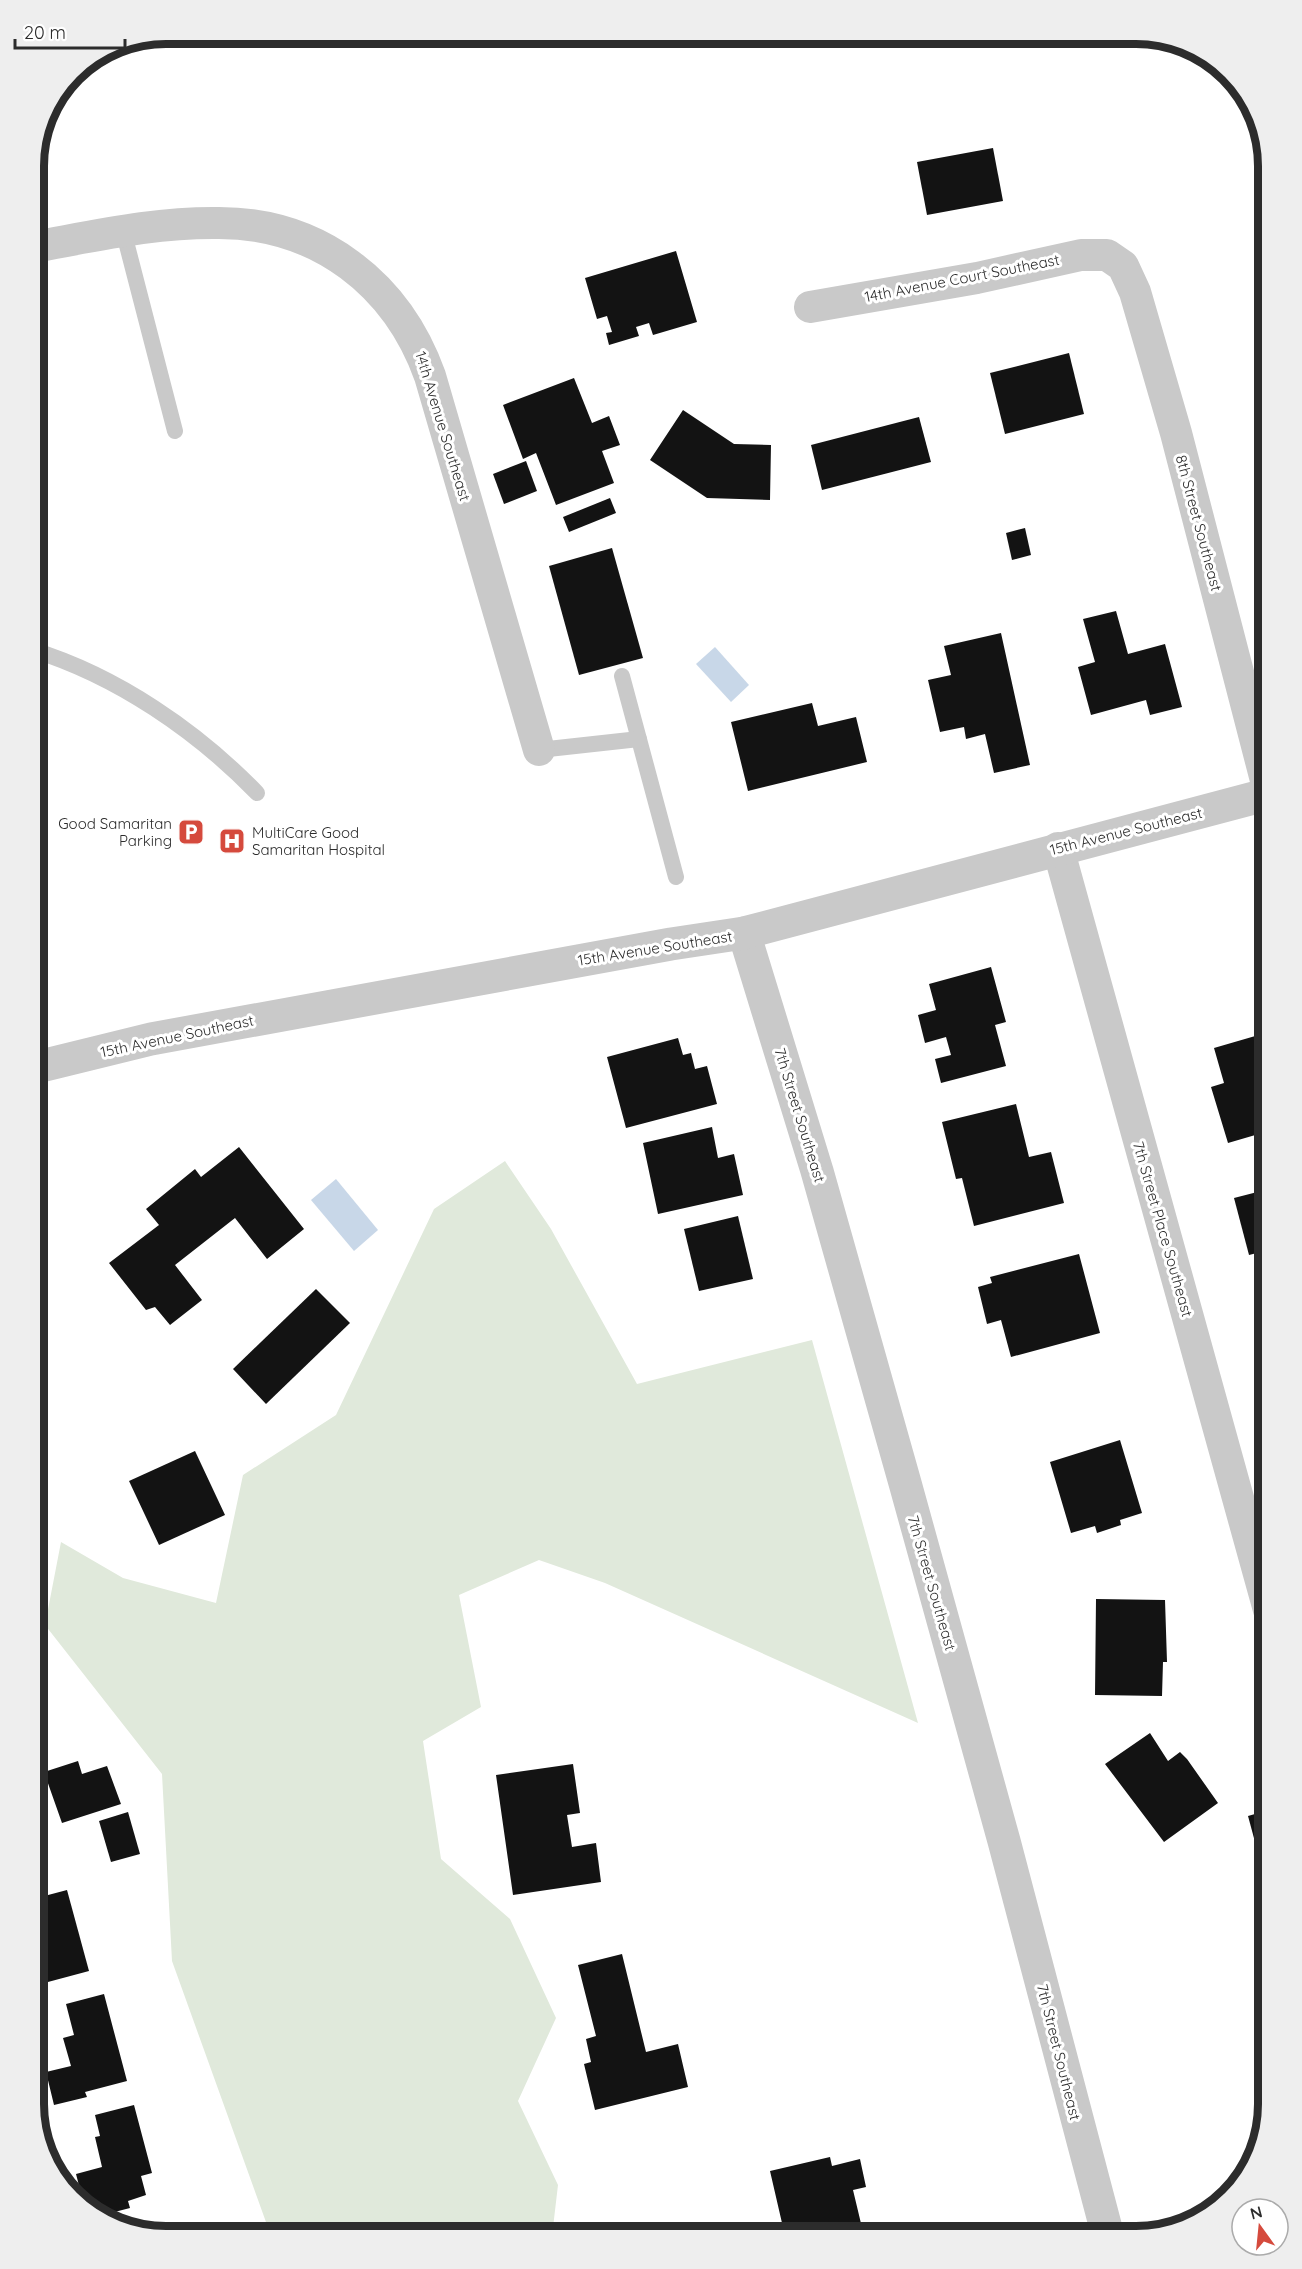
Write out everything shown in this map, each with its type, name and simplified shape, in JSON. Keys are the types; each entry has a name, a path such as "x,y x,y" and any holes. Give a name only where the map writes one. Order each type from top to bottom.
{"street":[{"name":"14th Avenue Southeast","path":"44,245 123,230 220,222 256,226 285,232 336,256 373,282 387,297 411,331 430,375 539,750"},
{"name":"14th Avenue Court Southeast","path":"810,307 976,278 1081,255 1107,255 1115,260"},
{"name":"8th Street Southeast","path":"1115,260 1123,266 1138,303 1176,434 1258,751"},
{"name":"15th Avenue Southeast","path":"44,1065 150,1039 671,944 744,933 1258,796"},
{"name":"7th Street Place Southeast","path":"1058,848 1258,1570"},
{"name":"7th Street Southeast","path":"744,933 817,1171 908,1495 1004,1841 1105,2226"}],"lane":[{"path":"123,230 175,431"},
{"path":"44,654 86,671 141,701 225,760 257,793"},
{"path":"622,676 676,877"},
{"path":"539,750 639,739"}],"shaded area":[{"path":"505,1161 551,1229 637,1384 812,1340 918,1723 605,1583 539,1560 459,1595 481,1707 423,1741 441,1859 510,1919 556,2018 518,2101 558,2185 553,2225 267,2225 172,1961 162,1774 45,1625 61,1542 123,1578 216,1603 243,1475 336,1415 434,1209"}],"water":[{"path":"715,647 749,685 731,702 696,664"},
{"path":"336,1179 378,1230 354,1251 311,1200"}],"building":[{"path":"993,148 1003,201 927,215 917,162"},
{"path":"676,251 697,322 653,335 649,323 636,327 639,336 609,345 606,333 612,332 607,316 597,319 585,278"},
{"path":"1069,353 1084,414 1005,434 990,373"},
{"path":"574,378 592,423 609,416 620,445 602,451 614,483 556,505 536,453 523,459 503,405"},
{"path":"683,410 734,444 771,445 770,500 707,498 650,460"},
{"path":"919,417 931,462 822,490 811,445"},
{"path":"526,461 537,491 504,504 493,474"},
{"path":"610,498 616,513 569,532 563,517"},
{"path":"1025,528 1031,555 1012,560 1006,533"},
{"path":"612,548 643,658 579,675 549,566"},
{"path":"1116,611 1128,654 1165,644 1182,707 1150,715 1146,700 1091,715 1078,667 1095,662 1083,619"},
{"path":"1001,633 1030,765 994,773 985,734 966,739 964,727 940,732 928,680 951,675 944,646"},
{"path":"812,703 818,726 856,717 867,762 748,791 731,722"},
{"path":"991,967 1006,1022 995,1025 1006,1066 941,1083 935,1059 951,1055 946,1037 925,1043 918,1015 936,1010 929,984"},
{"path":"1258,1035 1258,1134 1228,1143 1211,1087 1224,1083 1214,1048"},
{"path":"678,1038 683,1055 691,1053 695,1069 707,1066 717,1104 626,1128 607,1057"},
{"path":"1016,1104 1029,1157 1051,1152 1064,1203 974,1226 962,1178 956,1179 942,1122"},
{"path":"712,1127 718,1158 734,1154 743,1195 658,1214 643,1143"},
{"path":"239,1147 304,1229 267,1259 235,1218 175,1265 202,1300 170,1325 155,1307 146,1310 109,1263 159,1225 146,1209 195,1169 201,1177"},
{"path":"1258,1192 1258,1253 1249,1255 1234,1198"},
{"path":"738,1216 753,1279 699,1291 684,1229"},
{"path":"1079,1254 1100,1333 1011,1357 1001,1320 987,1324 978,1287 992,1283 990,1277"},
{"path":"316,1289 350,1323 266,1404 233,1369"},
{"path":"1120,1440 1142,1513 1120,1520 1121,1525 1097,1533 1095,1526 1071,1533 1050,1462"},
{"path":"195,1451 225,1515 159,1545 129,1481"},
{"path":"1096,1599 1165,1600 1167,1662 1163,1662 1162,1696 1095,1695"},
{"path":"1150,1733 1168,1761 1180,1752 1187,1759 1218,1803 1164,1842 1105,1764"},
{"path":"78,1761 82,1774 107,1766 121,1804 62,1823 44,1772"},
{"path":"573,1764 580,1813 567,1815 572,1847 596,1843 601,1882 513,1895 496,1775"},
{"path":"128,1812 140,1854 111,1862 99,1821"},
{"path":"1258,1813 1258,1853 1248,1816"},
{"path":"67,1890 89,1971 44,1983 44,1896"},
{"path":"622,1954 646,2052 678,2044 688,2087 595,2110 584,2064 591,2062 586,2039 596,2036 578,1965"},
{"path":"104,1994 127,2081 85,2092 87,2097 54,2105 46,2072 71,2066 63,2038 74,2035 66,2004"},
{"path":"134,2105 152,2173 141,2176 146,2195 128,2201 130,2208 111,2213 97,2205 80,2190 76,2174 102,2167 95,2137 100,2136 95,2115"},
{"path":"830,2157 832,2166 860,2159 866,2187 853,2190 862,2226 783,2226 770,2171"}],"place":[{"name":"Good Samaritan Parking","path":"191,832"},
{"name":"MultiCare Good Samaritan Hospital","path":"232,841"}]}
